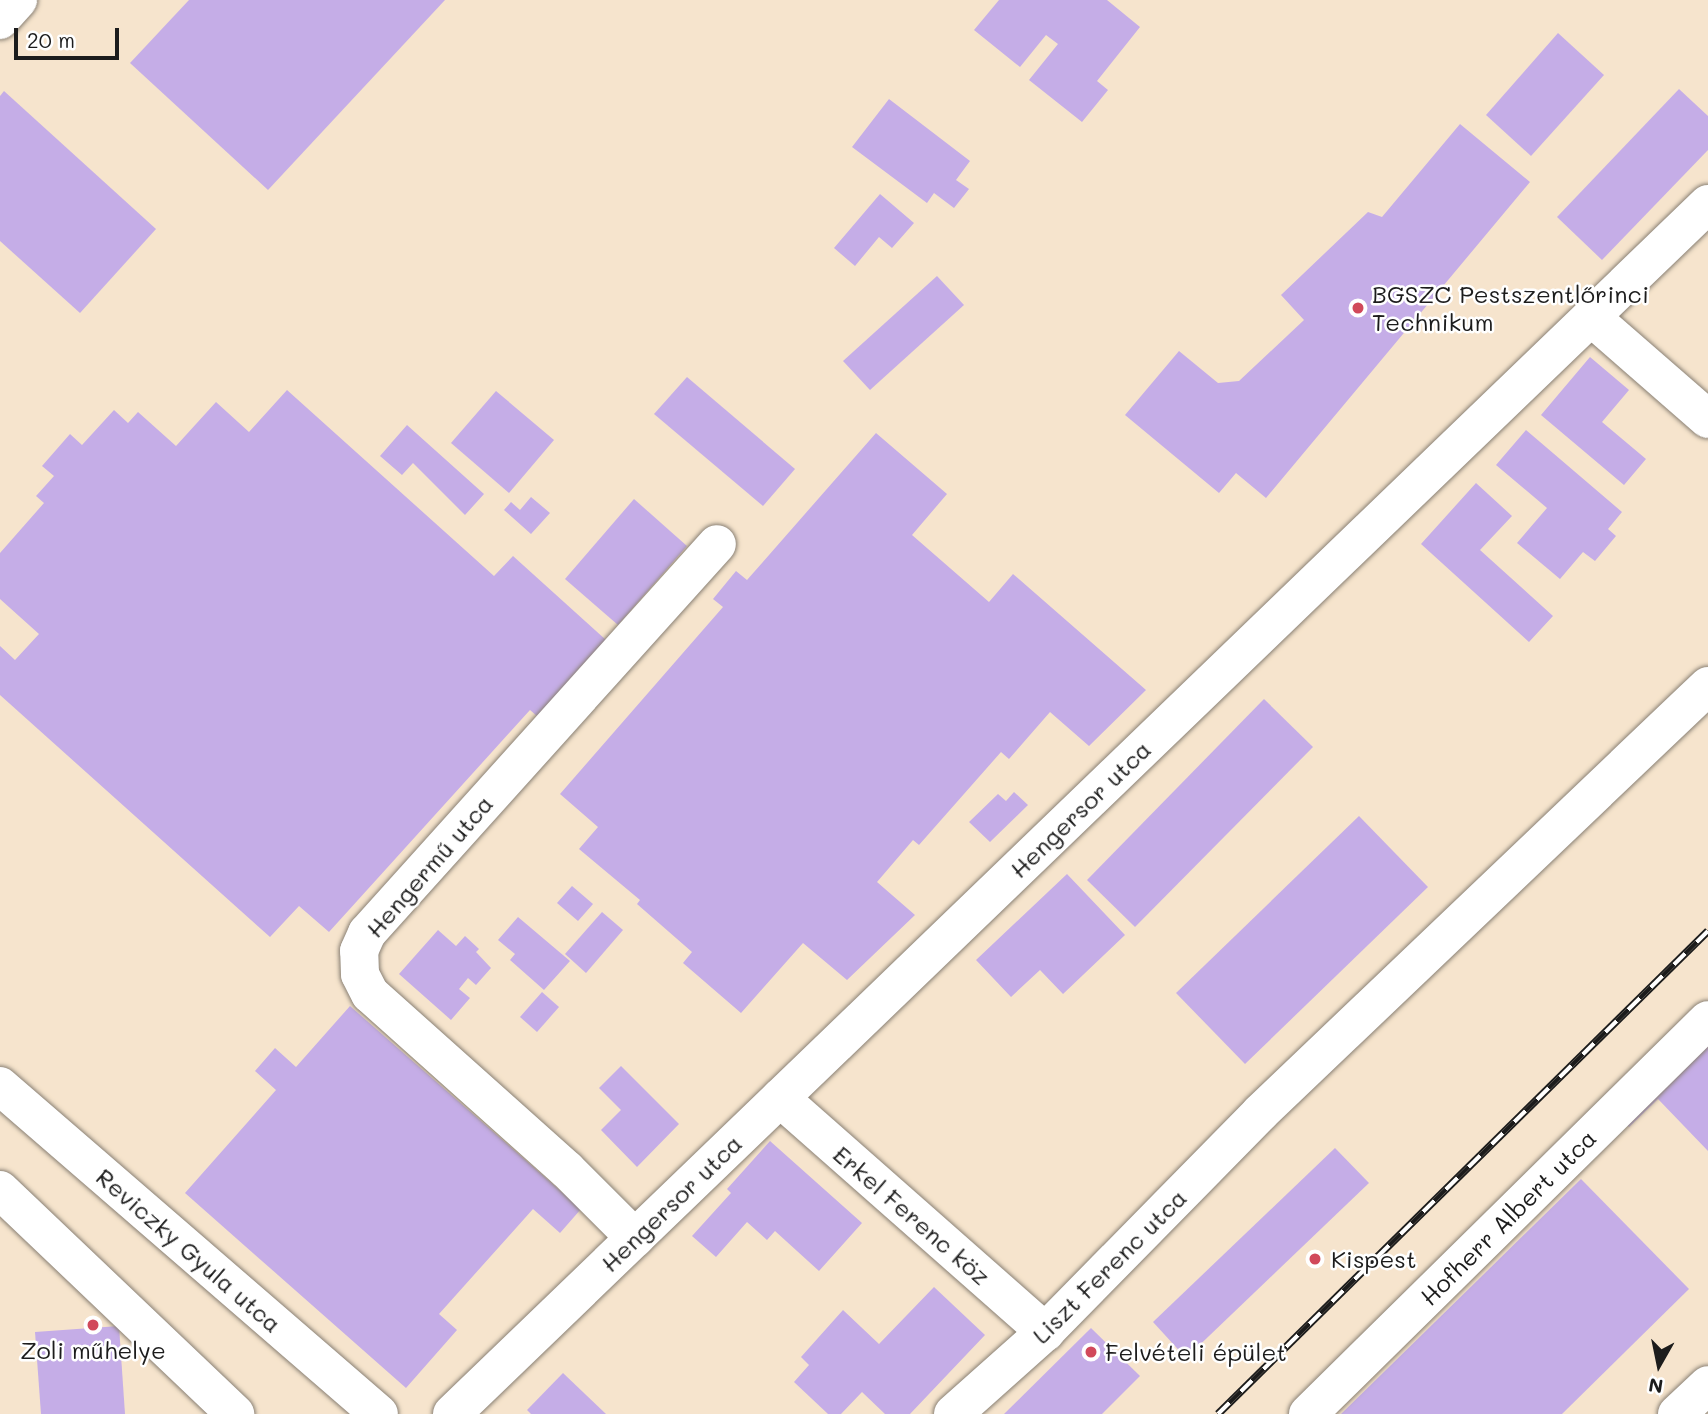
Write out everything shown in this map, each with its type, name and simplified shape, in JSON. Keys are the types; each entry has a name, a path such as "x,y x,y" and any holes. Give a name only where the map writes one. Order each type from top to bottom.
{"street":[{"path":"0,20 18,0"},
{"name":"Hengersor utca","path":"452,1414 1708,204"},
{"path":"1591,317 1708,419"},
{"name":"Hengermű utca","path":"635,1238 567,1170 370,994 360,974 359,951 367,933 717,544"},
{"name":"Liszt Ferenc utca","path":"953,1414 1045,1332 1260,1113 1708,686"},
{"name":"Hofherr Albert utca","path":"1308,1414 1708,1020"},
{"name":"Reviczky Gyula utca","path":"0,1086 379,1414"},
{"name":"Erkel Ferenc köz","path":"780,1098 1045,1332"},
{"path":"0,1190 234,1414"},
{"path":"1677,1414 1708,1385"}],"building":[{"path":"189,0 445,0 268,190 130,63"},
{"path":"999,0 1107,0 1140,27 1097,81 1108,90 1082,122 1029,80 1058,44 1046,35 1020,67 974,30"},
{"path":"1558,33 1604,75 1531,156 1486,115"},
{"path":"1679,89 1708,116 1708,150 1602,260 1557,217"},
{"path":"4,91 156,229 80,313 0,241 0,96"},
{"path":"889,99 970,161 956,180 969,189 954,208 934,193 927,203 852,147"},
{"name":"BGSZC Pestszentlőrinci Technikum","path":"1460,124 1530,182 1266,498 1236,473 1219,493 1125,415 1179,351 1218,383 1239,381 1304,320 1281,295 1368,212 1382,217"},
{"path":"880,194 914,223 892,248 879,237 855,266 834,248"},
{"path":"937,276 964,305 870,390 843,361"},
{"path":"1590,357 1629,390 1602,422 1646,459 1624,485 1541,415"},
{"path":"687,377 795,469 763,506 654,414"},
{"path":"287,390 494,576 513,556 606,640 538,717 530,710 329,932 299,906 270,937 0,695 0,646 15,660 39,634 0,599 0,553 44,503 36,496 54,476 42,466 70,434 82,445 114,410 128,423 138,412 176,446 216,402 249,432"},
{"path":"496,391 554,440 509,493 451,443"},
{"path":"407,425 484,494 465,515 413,463 402,475 380,456"},
{"path":"1526,430 1622,512 1608,529 1616,536 1595,561 1583,552 1560,579 1517,543 1547,508 1496,465"},
{"path":"876,433 947,494 912,535 989,602 1013,574 1146,690 1089,746 1050,712 1009,759 1001,752 919,845 913,840 877,882 915,915 847,980 803,943 741,1013 683,963 692,952 637,904 640,900 579,849 598,827 560,794 723,607 713,599 736,571 747,580"},
{"path":"1476,483 1512,516 1480,550 1553,616 1529,642 1421,544"},
{"path":"531,497 550,513 531,534 504,510 511,502 520,510"},
{"path":"634,499 687,546 618,625 565,579"},
{"path":"1264,699 1313,747 1135,927 1087,880"},
{"path":"1014,792 1028,805 990,842 969,822 998,794 1006,801"},
{"path":"1359,816 1428,887 1245,1064 1176,993"},
{"path":"1067,874 1125,935 1063,994 1040,970 1011,997 976,960"},
{"path":"572,886 593,904 578,921 557,903"},
{"path":"602,912 623,930 586,973 565,954"},
{"path":"518,917 570,961 544,990 510,960 515,954 498,940"},
{"path":"438,930 456,946 465,936 479,949 476,952 491,968 476,985 468,978 459,989 470,998 451,1020 399,974"},
{"path":"542,992 559,1007 537,1032 520,1017"},
{"path":"350,1006 581,1209 560,1233 533,1209 439,1314 457,1330 406,1388 185,1193 276,1090 255,1071 275,1048 296,1067"},
{"path":"1708,1041 1708,1151 1658,1099 1629,1127 1621,1119"},
{"path":"621,1066 679,1124 637,1167 601,1130 621,1110 599,1088"},
{"path":"770,1141 862,1223 819,1271 775,1231 767,1240 747,1222 716,1257 692,1236 731,1193 727,1189"},
{"path":"1335,1148 1369,1183 1186,1358 1153,1322"},
{"path":"1581,1179 1689,1289 1562,1414 1341,1414"},
{"path":"934,1287 985,1335 910,1414 885,1414 862,1392 841,1414 828,1414 794,1382 809,1365 801,1357 843,1310 879,1344"},
{"path":"119,1326 125,1414 41,1414 35,1332"},
{"name":"Felvételi épület","path":"1091,1328 1140,1376 1102,1414 1004,1414"},
{"path":"563,1373 606,1414 531,1414 527,1410"}],"railway":[{"path":"1218,1414 1708,931"}],"place":[{"name":"BGSZC Pestszentlőrinci Technikum","path":"1358,308"},
{"name":"Kispest","path":"1315,1259"},
{"name":"Zoli műhelye","path":"93,1325"},
{"name":"Felvételi épület","path":"1091,1352"}]}
